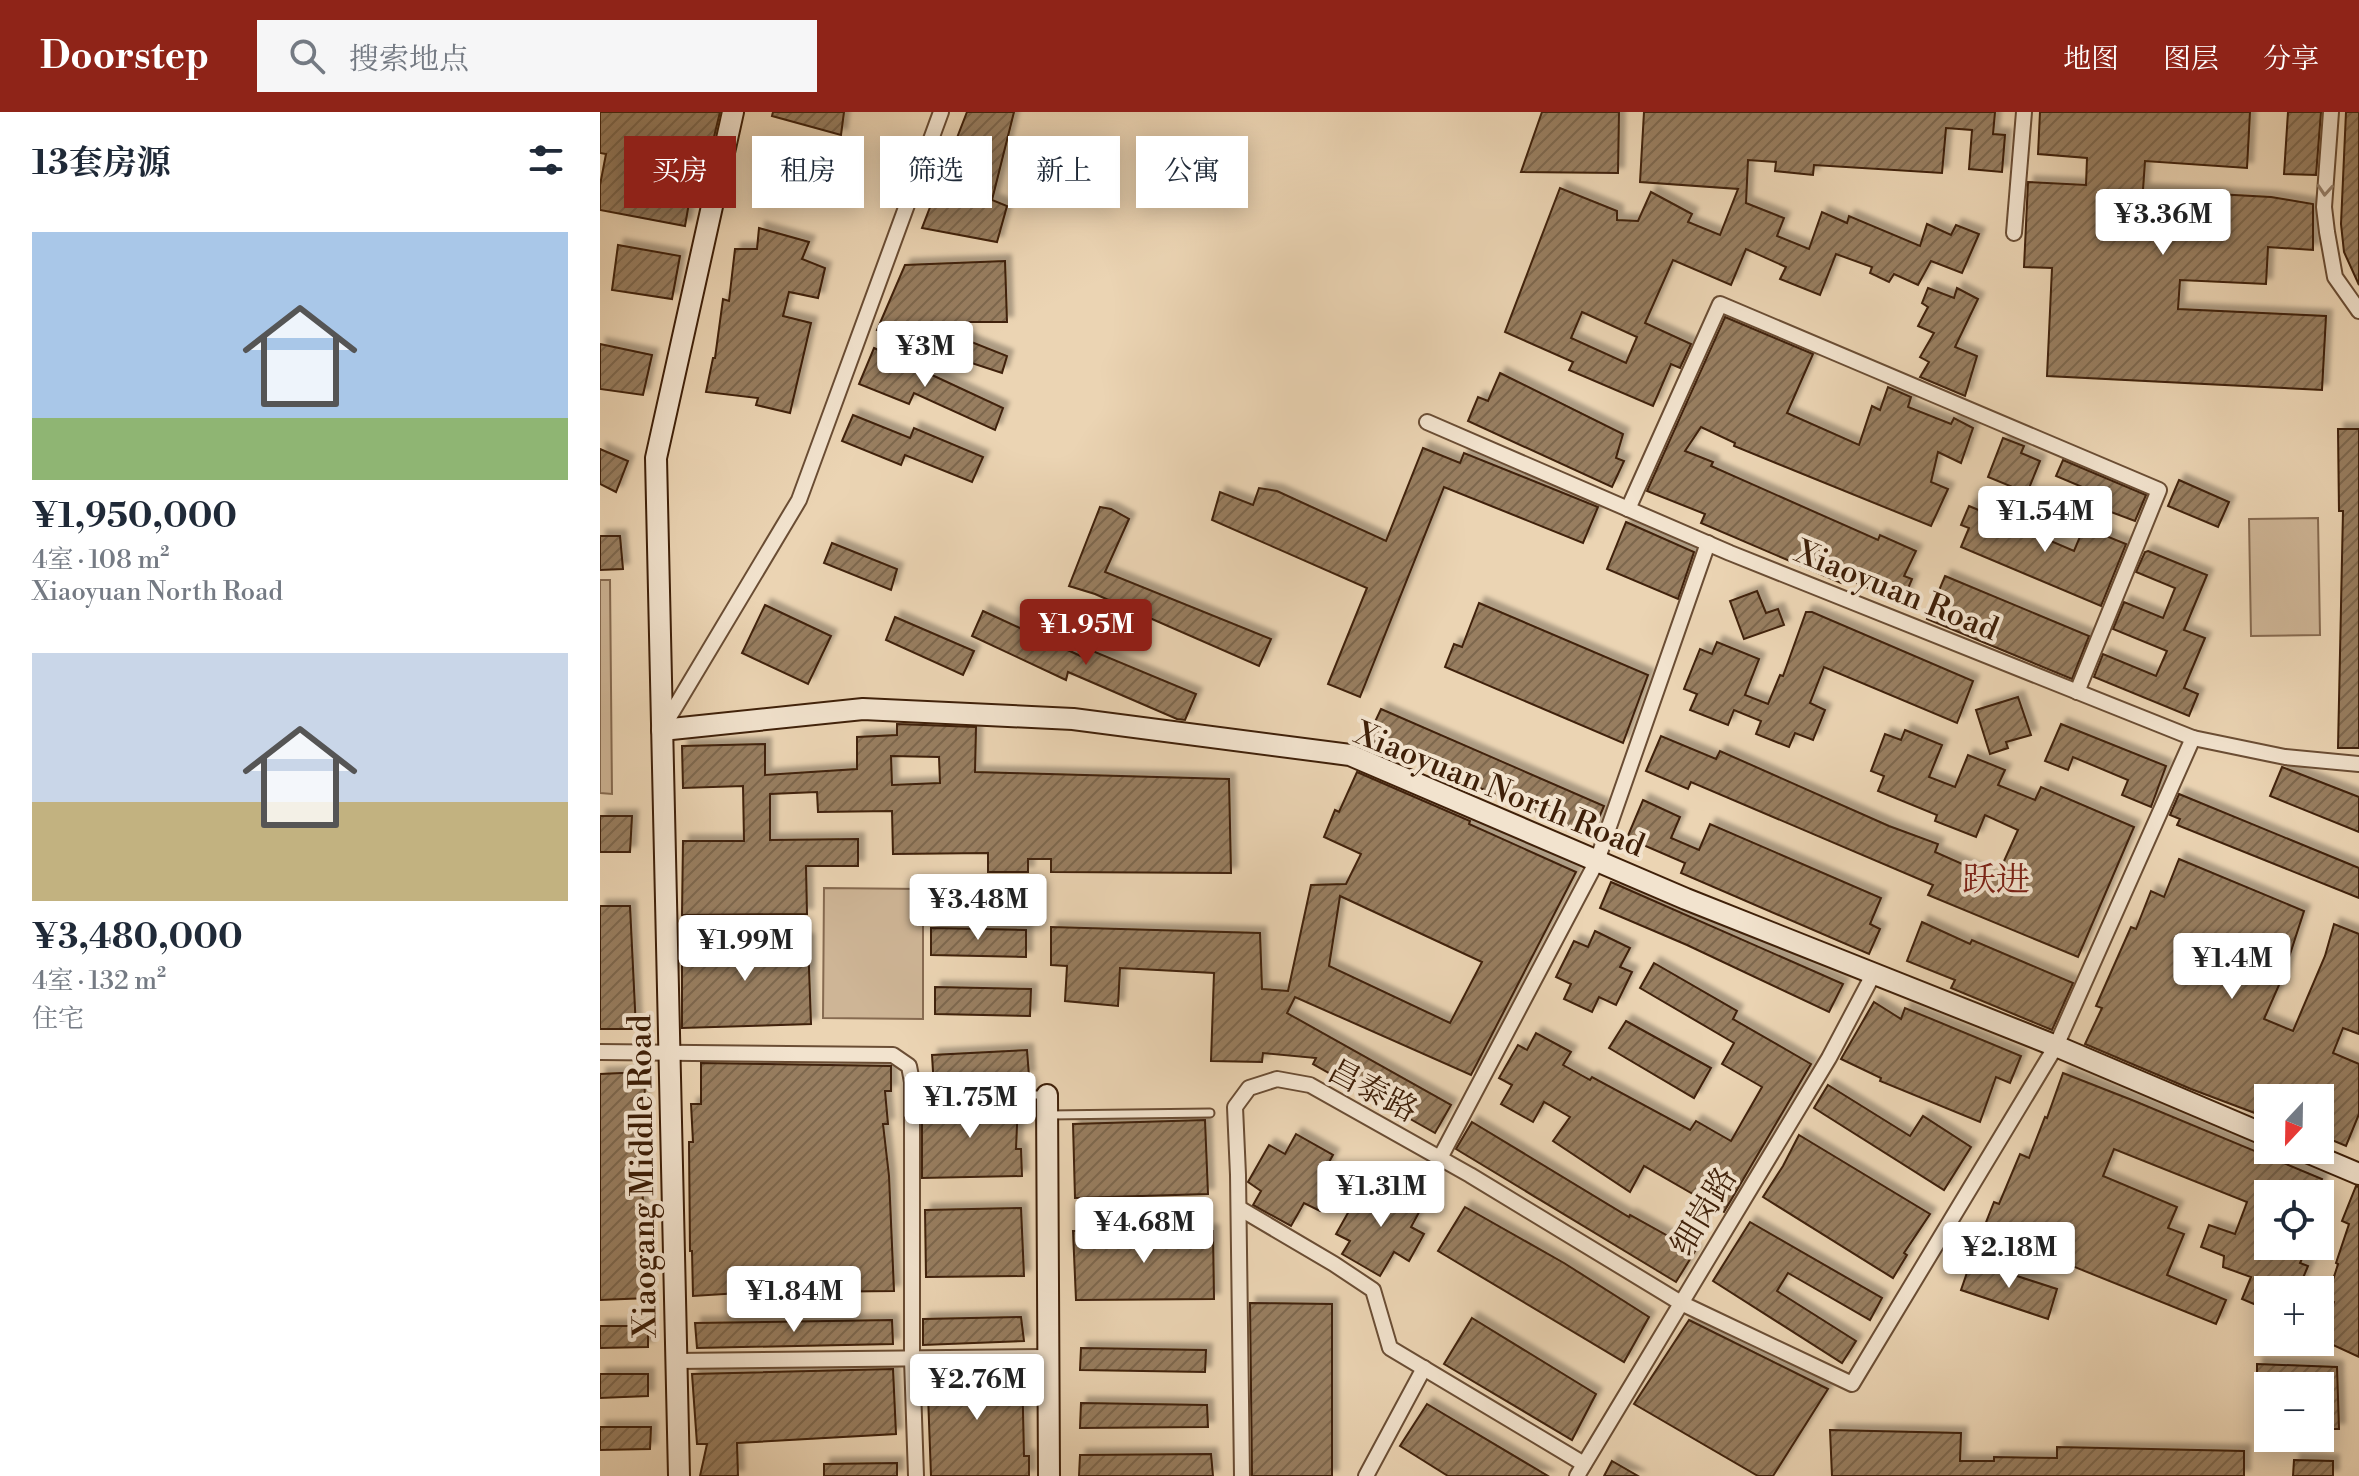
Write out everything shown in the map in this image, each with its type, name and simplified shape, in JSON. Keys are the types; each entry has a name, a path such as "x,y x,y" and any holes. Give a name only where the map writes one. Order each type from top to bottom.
{"street":[{"name":"Xiaogang Middle Road","path":"679,1476 655,478 658,443 733,112"},
{"path":"662,730 799,500 941,112"},
{"path":"2014,233 2024,112"},
{"path":"2331,112 2324,207 2327,232 2335,277 2359,311"},
{"path":"1628,509 1720,304 2159,490 2077,692"},
{"name":"Xiaoyuan Road","path":"1427,422 1708,543 2193,738 2285,757 2359,764"},
{"path":"1440,1158 1597,861 1708,543"},
{"name":"Xiaoyuan North Road","path":"662,730 863,709 1073,719 1350,755 1686,899 2056,1046 2254,1130"},
{"path":"2056,1046 2193,738"},
{"name":"细岗路","path":"1580,1470 1829,1058 1874,973"},
{"name":"昌泰路","path":"1242,1476 1235,1107 1249,1088 1277,1079 1310,1085 1440,1158 1681,1303 1852,1384 2056,1046"},
{"path":"600,1052 893,1055 909,1066 912,1095 912,1359 916,1476"},
{"path":"1047,1105 1049,1476"},
{"path":"2334,1163 2359,1174"},
{"path":"1239,1208 1373,1290 1390,1348 1580,1470"},
{"path":"677,1361 1047,1357"},
{"path":"1366,1476 1424,1368"}],"lane":[{"path":"912,1095 1210,1113"}],"shaded area":[{"path":"2318,518 2320,635 2251,636 2249,519"},
{"path":"600,580 610,580 612,794 600,793"},
{"path":"824,888 923,889 923,1019 823,1018"}],"building":[{"path":"600,112 720,112 714,136 624,136 624,208 688,208 685,226 600,210 600,185 606,154 600,153"},
{"path":"773,112 844,112 841,135 772,116"},
{"path":"967,112 1014,112 992,200 992,136 958,136"},
{"path":"1542,112 1619,112 1618,173 1521,172"},
{"path":"1644,112 1995,112 1993,134 2005,135 2002,172 1969,169 1972,130 1946,128 1942,173 1814,165 1813,175 1775,171 1776,162 1748,160 1746,203 1784,218 1777,236 1809,249 1822,212 1847,223 1849,216 1920,246 1927,224 1951,235 1956,225 1979,234 1962,273 1931,261 1918,285 1894,274 1889,282 1870,273 1872,267 1836,254 1820,295 1780,279 1786,267 1746,249 1731,285 1673,260 1645,323 1691,344 1680,368 1671,364 1653,406 1569,370 1573,362 1505,332 1560,188 1617,211 1617,220 1638,221 1651,192 1692,214 1688,222 1720,235 1738,189 1640,182","holes":["1582,312 1637,337 1626,363 1571,338"]},
{"path":"2040,112 2250,112 2247,168 2145,161 2143,190 2271,197 2313,204 2313,250 2268,247 2266,284 2180,280 2178,309 2326,316 2322,390 2047,376 2052,268 2024,267 2028,182 2086,185 2087,158 2038,154"},
{"path":"2288,112 2321,112 2316,175 2284,174"},
{"path":"2346,112 2359,112 2359,285 2344,252 2341,224"},
{"path":"992,200 1007,206 997,242 922,228 930,208 992,208"},
{"path":"759,228 809,242 802,259 825,268 818,298 789,292 783,316 811,323 790,413 756,405 758,398 706,392 715,358 723,299 729,301 735,249 757,249"},
{"path":"618,245 680,256 672,299 612,290"},
{"path":"1005,261 1007,322 921,322 1007,356 1002,373 944,354 950,342 877,330 905,265"},
{"path":"1928,288 1954,298 1957,288 1978,299 1955,347 1977,356 1965,396 1920,377 1929,362 1920,357 1934,333 1918,326 1928,307 1922,303"},
{"path":"1725,317 1813,354 1787,413 1859,445 1872,406 1880,410 1888,387 1911,397 1908,407 1951,424 1954,418 1973,428 1961,463 1938,452 1931,482 1948,489 1931,526 1734,446 1735,443 1701,427 1685,451 1713,462 1711,466 1878,540 1880,535 1916,551 1904,576 1912,579 1902,603 1843,577 1841,583 1701,523 1705,514 1647,491"},
{"path":"600,344 652,355 643,395 600,389"},
{"path":"874,348 1003,408 995,430 914,393 909,404 859,384"},
{"path":"1500,373 1623,434 1616,458 1624,461 1612,487 1468,421 1478,397 1488,401"},
{"path":"853,415 910,438 914,428 983,457 972,482 905,455 901,465 842,441"},
{"path":"2338,429 2359,429 2359,748 2338,748 2343,511 2339,511"},
{"path":"2003,438 2024,446 2021,453 2040,461 2027,493 1988,477"},
{"path":"1423,448 1460,463 1464,453 1598,507 1583,543 1444,487 1360,697 1328,684 1367,588 1212,520 1220,492 1253,505 1259,488 1277,491 1386,541"},
{"path":"600,449 628,461 616,492 600,484"},
{"path":"2063,460 2146,495 2135,521 2095,506 2099,494 2056,476"},
{"path":"2179,480 2229,502 2218,527 2168,506"},
{"path":"1969,506 1995,517 1996,509 2042,529 2039,536 2074,551 2084,527 2126,544 2101,606 1961,547 1969,528 1961,525"},
{"path":"1100,507 1129,519 1105,572 1271,639 1259,666 1095,594 1069,586"},
{"path":"1626,522 1694,552 1678,599 1607,569"},
{"path":"600,536 620,536 623,569 600,570"},
{"path":"832,543 897,569 891,590 824,563"},
{"path":"2148,551 2207,575 2184,630 2205,638 2184,688 2198,694 2189,716 2094,677 2103,654 2156,676 2167,651 2113,629 2124,602 2163,618 2175,588 2136,572"},
{"path":"1945,576 2089,636 2072,679 1927,619"},
{"path":"1757,591 1766,613 1778,609 1784,625 1744,639 1730,601"},
{"path":"1479,603 1648,675 1623,743 1445,667 1454,644 1462,647"},
{"path":"765,605 831,636 808,684 742,653"},
{"path":"983,611 1085,658 1088,649 1196,694 1185,720 1068,672 1066,680 972,636"},
{"path":"1806,612 1973,681 1957,723 1824,667 1810,703 1825,710 1813,740 1795,733 1789,747 1756,734 1761,721 1734,710 1728,725 1690,710 1697,694 1684,689 1700,649 1712,654 1717,642 1759,659 1745,695 1768,704 1780,675 1783,676"},
{"path":"895,617 974,651 963,675 886,640"},
{"path":"2018,697 2031,735 2006,742 2008,748 1990,754 1976,710"},
{"path":"1381,709 1604,806 1591,836 1367,739"},
{"path":"897,724 976,727 975,772 1229,779 1231,873 1051,872 1051,859 1028,859 1028,872 988,872 988,853 893,854 892,811 818,812 817,792 770,794 770,840 858,839 858,866 806,866 807,914 682,915 683,841 744,841 743,786 683,788 682,746 765,744 765,775 857,769 857,737 897,735","holes":["891,756 939,757 940,783 892,785"]},
{"path":"2061,724 2166,766 2151,807 2122,795 2128,780 2073,757 2068,770 2045,761"},
{"path":"1905,730 1942,745 1929,777 1955,787 1968,755 2005,770 1998,785 2035,800 2041,787 2134,827 2078,957 1928,895 1933,885 1691,782 1688,789 1646,771 1661,736 1716,759 1720,751 1889,826 1938,844 1935,852 1996,879 2018,830 1985,815 1976,837 1935,821 1937,815 1878,791 1884,776 1871,771 1885,734 1901,740"},
{"path":"2282,767 2359,797 2359,832 2270,796"},
{"path":"1357,772 1576,872 1471,1075 1295,997 1287,1013 1451,1105 1435,1133 1313,1064 1316,1058 1263,1053 1262,1062 1211,1061 1214,973 1120,968 1118,1006 1065,1001 1067,966 1051,965 1051,927 1260,933 1262,989 1288,991 1311,885 1346,884 1361,854 1324,837 1335,810 1339,812","holes":["1340,896 1482,962 1450,1023 1329,966"]},
{"path":"2179,794 2359,868 2359,898 2177,825 2180,819 2170,815"},
{"path":"1643,800 1680,817 1671,838 1699,850 1710,824 1881,898 1870,924 1880,929 1869,954 1681,873 1685,863 1627,838"},
{"path":"600,816 632,816 630,852 600,852"},
{"path":"2179,859 2304,911 2283,976 2264,1019 2293,1031 2325,956 2334,924 2359,934 2359,1034 2343,1028 2333,1053 2359,1064 2359,1114 2346,1146 2334,1141 2334,1084 2254,1084 2254,1113 2085,1044 2102,1008 2096,1006 2131,927 2136,929 2151,891 2164,897"},
{"path":"1611,882 1843,984 1829,1012 1600,908"},
{"path":"600,906 630,906 636,1029 600,1029"},
{"path":"1922,922 1970,944 1972,940 2073,983 2052,1030 1951,988 1955,980 1907,961"},
{"path":"931,928 1026,930 1026,957 931,955"},
{"path":"1595,931 1630,948 1620,967 1632,972 1616,1005 1599,997 1592,1012 1564,999 1571,984 1556,977 1574,941 1588,947"},
{"path":"808,940 811,1024 682,1028 682,941"},
{"path":"1654,963 1737,1011 1733,1019 1811,1064 1724,1212 1644,1166 1630,1192 1553,1141 1570,1117 1544,1102 1533,1122 1501,1104 1512,1085 1499,1078 1518,1045 1527,1050 1536,1033 1571,1052 1563,1065 1590,1080 1592,1077 1690,1130 1696,1121 1731,1141 1762,1087 1722,1064 1734,1043 1640,988"},
{"path":"935,987 1031,989 1030,1016 935,1014"},
{"path":"1874,1002 1901,1019 1905,1008 2021,1056 2010,1083 1996,1077 1980,1122 1880,1081 1881,1078 1841,1059"},
{"path":"1626,1021 1711,1068 1694,1098 1609,1048"},
{"path":"1027,1050 1029,1076 1018,1077 1018,1088 934,1088 932,1055"},
{"path":"701,1063 891,1066 891,1091 885,1091 888,1124 883,1124 889,1176 894,1291 803,1292 803,1289 693,1296 689,1142 693,1142 691,1104 701,1104"},
{"path":"644,1072 645,1098 640,1098 644,1137 641,1218 649,1298 600,1300 600,1074"},
{"path":"2063,1073 2254,1151 2254,1164 2286,1164 2322,1179 2254,1180 2254,1260 2301,1260 2300,1263 2308,1266 2304,1276 2254,1276 2254,1304 2242,1299 2251,1277 2223,1267 2224,1256 2201,1247 2209,1225 2235,1234 2247,1202 2114,1149 2103,1176 2177,1207 2168,1228 2184,1234 2167,1275 2226,1300 2216,1324 1983,1230 1994,1202 1999,1204 2020,1154 2029,1158"},
{"path":"1828,1085 1910,1136 1923,1116 1971,1147 1944,1190 1814,1108"},
{"path":"922,1102 1018,1102 1016,1149 1021,1149 1022,1176 922,1178"},
{"path":"1205,1120 1208,1194 1075,1198 1073,1124"},
{"path":"1472,1122 1629,1217 1695,1251 1676,1282 1456,1149"},
{"path":"1296,1134 1333,1155 1321,1177 1335,1184 1320,1211 1304,1203 1291,1226 1253,1205 1261,1191 1248,1182 1269,1145 1285,1154"},
{"path":"1799,1135 1930,1214 1904,1253 1907,1255 1893,1278 1763,1197"},
{"path":"1385,1184 1423,1205 1411,1227 1424,1234 1409,1261 1394,1252 1380,1276 1342,1254 1350,1241 1336,1234 1358,1195 1374,1204"},
{"path":"2356,1186 2359,1187 2359,1357 2334,1345 2334,1277 2349,1224 2342,1221"},
{"path":"1465,1207 1564,1263 1649,1317 1624,1362 1438,1251"},
{"path":"1021,1208 1024,1276 926,1277 925,1210"},
{"path":"1750,1222 1882,1298 1870,1320 1788,1273 1777,1291 1856,1341 1842,1363 1713,1281"},
{"path":"1073,1231 1213,1231 1214,1299 1076,1300"},
{"path":"1971,1261 2057,1289 2048,1319 1961,1290"},
{"path":"1250,1303 1332,1304 1332,1476 1252,1476"},
{"path":"1021,1317 1024,1341 923,1345 923,1319"},
{"path":"1472,1318 1596,1394 1572,1440 1444,1364"},
{"path":"892,1320 893,1344 697,1348 695,1323"},
{"path":"1689,1320 1828,1389 1773,1476 1758,1476 1634,1404"},
{"path":"600,1326 648,1326 648,1347 600,1348"},
{"path":"1081,1348 1206,1350 1205,1372 1080,1370"},
{"path":"2257,1364 2337,1367 2339,1429 2334,1429 2334,1372 2257,1372"},
{"path":"1022,1367 1024,1456 1029,1456 1029,1476 931,1476 927,1368"},
{"path":"893,1369 896,1434 737,1443 738,1476 700,1476 707,1444 697,1444 692,1374"},
{"path":"600,1374 648,1374 648,1396 600,1398"},
{"path":"1081,1403 1207,1405 1208,1427 1080,1428"},
{"path":"1427,1404 1548,1476 1448,1476 1400,1446"},
{"path":"600,1427 651,1427 650,1449 600,1450"},
{"path":"1830,1430 1961,1433 1960,1461 1994,1461 1994,1457 2057,1458 2057,1447 2244,1451 2244,1476 1832,1476"},
{"path":"1211,1454 1213,1476 1079,1476 1080,1455"},
{"path":"2294,1460 2333,1461 2333,1476 2293,1476"},
{"path":"1612,1461 1638,1476 1604,1476"},
{"path":"897,1463 897,1476 824,1476 824,1464"}],"district":[{"name":"跃进","path":"1996,879"}]}
